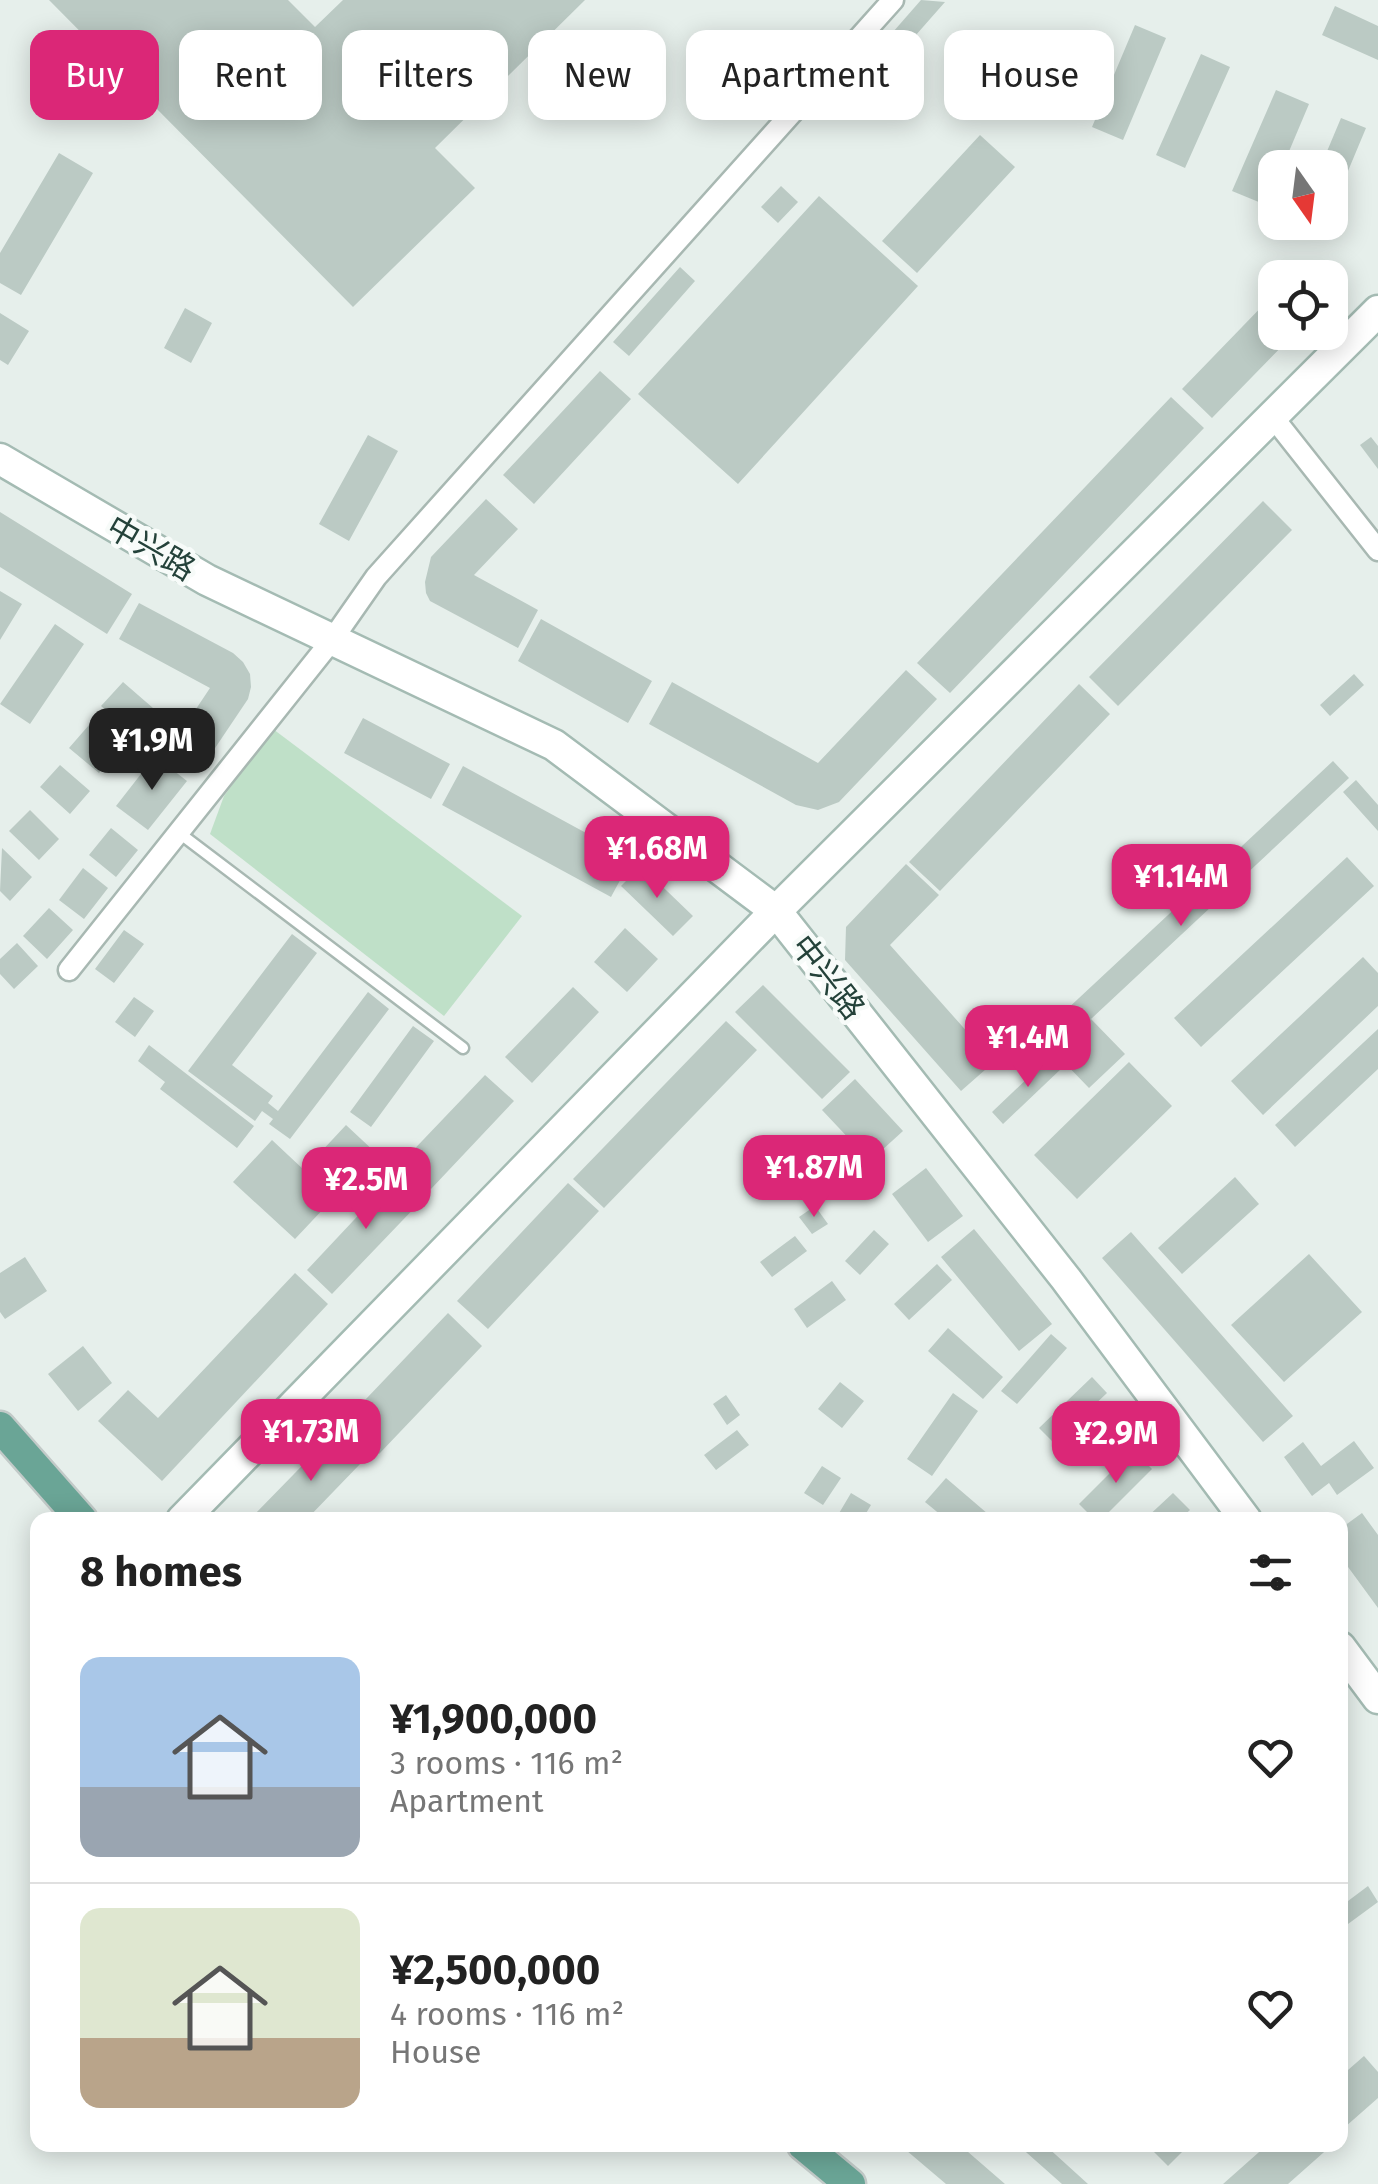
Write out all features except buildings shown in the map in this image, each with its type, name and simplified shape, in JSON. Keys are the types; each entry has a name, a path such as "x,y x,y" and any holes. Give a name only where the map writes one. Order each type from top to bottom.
{"main road":[{"path":"190,1512 776,911 1378,311"},
{"name":"中兴路","path":"0,459 207,580 554,745 776,911 1066,1278 1240,1512"},
{"path":"0,1427 75,1512"},
{"path":"1348,1658 1378,1698"},
{"path":"822,2152 850,2184"}],"street":[{"path":"69,970 332,640 376,576 893,0"},
{"path":"1272,416 1378,550"}],"lane":[{"path":"178,832 463,1048"}],"green space":[{"path":"273,729 522,916 444,1016 210,834 224,796"}]}
